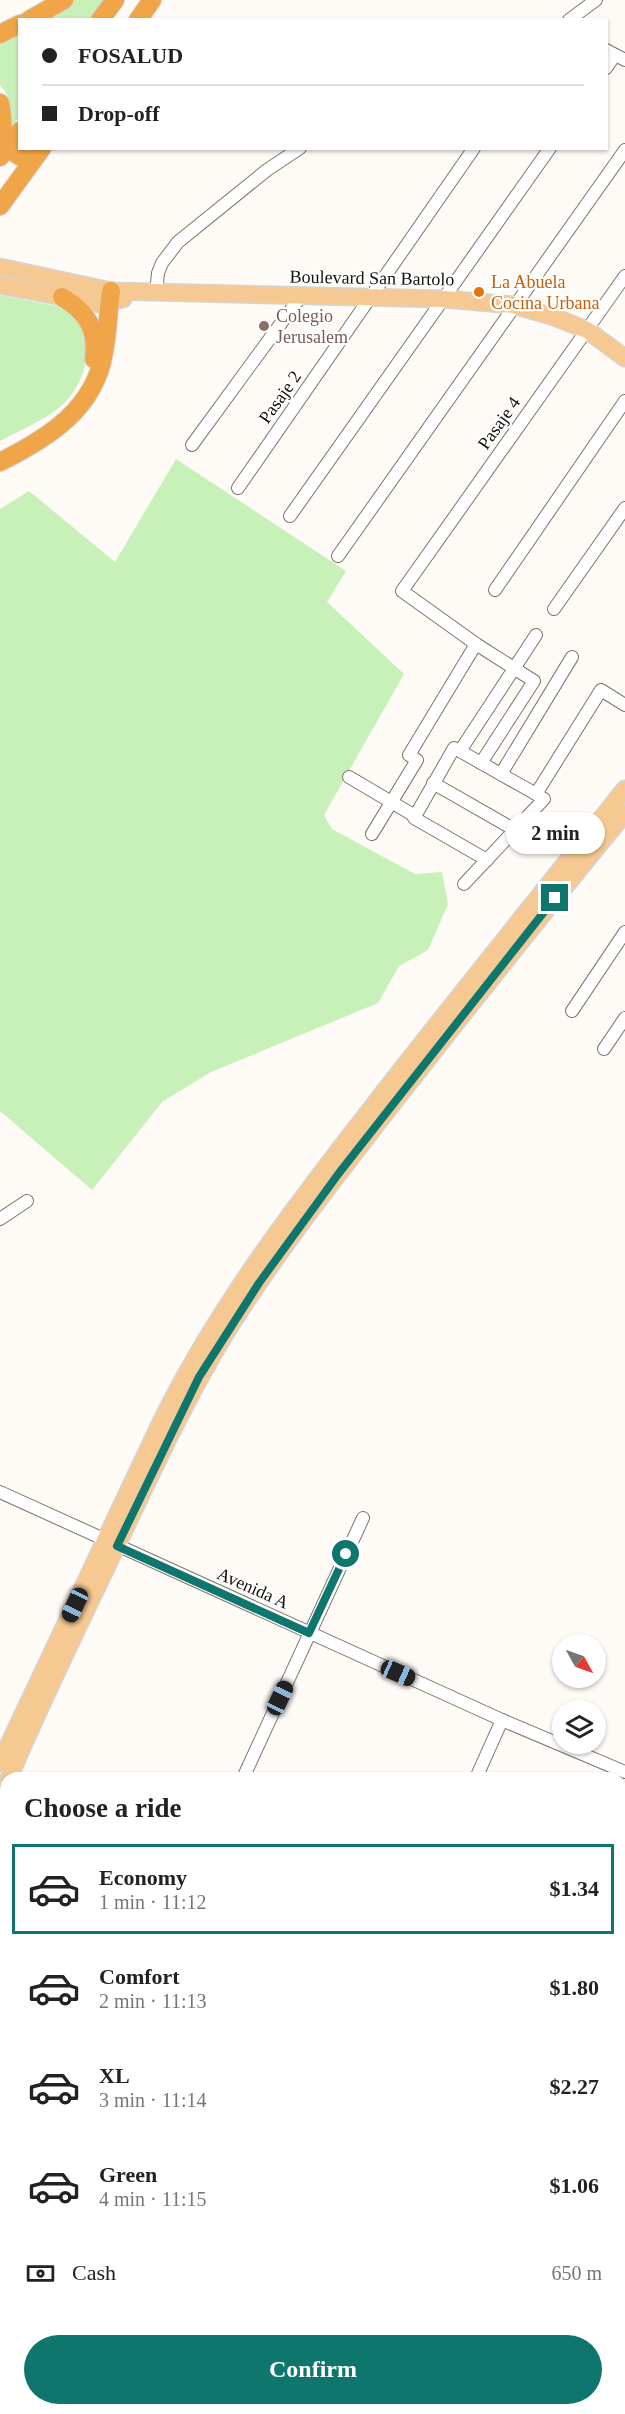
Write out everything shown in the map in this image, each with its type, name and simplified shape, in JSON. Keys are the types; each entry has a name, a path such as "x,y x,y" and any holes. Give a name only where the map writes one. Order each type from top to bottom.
{"highway":[{"path":"32,18 64,0"},
{"path":"102,18 115,0"},
{"path":"139,18 152,0"},
{"path":"0,34 18,25"},
{"path":"0,103 3,111 4,152"},
{"path":"4,152 18,134"},
{"path":"0,206 36,156 4,152"},
{"path":"62,297 79,307 90,326 96,344"},
{"path":"0,454 53,422 73,403 85,386 93,366 106,297"},
{"path":"0,462 54,431 73,415 86,398 99,374 104,352 106,297"}],"main road":[{"path":"0,267 106,297"},
{"name":"Boulevard San Bartolo","path":"0,285 62,297 106,297 148,293 444,298 513,305 554,316 586,330 625,358"},
{"path":"12,1772 183,1378 245,1280 336,1154 625,789"},
{"path":"0,1763 199,1377 259,1283 339,1173 625,813"}],"street":[{"path":"572,18 596,0"},
{"path":"148,293 162,263 178,242 269,169 297,150"},
{"name":"Pasaje 2","path":"238,488 373,297 473,150"},
{"path":"291,516 549,150"},
{"path":"338,556 513,305 625,150"},
{"name":"Pasaje 4","path":"476,644 402,591 625,276"},
{"path":"192,445 301,296"},
{"path":"495,590 625,401"},
{"path":"554,609 625,508"},
{"path":"460,752 536,635"},
{"path":"372,834 417,760 409,755 476,644 534,681 481,763"},
{"path":"501,774 572,657"},
{"path":"536,794 601,690 625,705"},
{"path":"464,884 487,860 544,799 454,748 414,818 487,860"},
{"path":"349,777 416,816"},
{"path":"433,783 515,830"},
{"path":"572,1011 625,932"},
{"path":"604,1049 625,1018"},
{"path":"0,1219 27,1201"},
{"name":"Avenida A","path":"0,1492 502,1720 625,1772"},
{"path":"246,1772 363,1518"},
{"path":"479,1772 502,1720"}],"green space":[{"path":"73,0 108,0 94,18 43,18"},
{"path":"18,31 18,118 12,127 11,107 0,85 0,40"},
{"path":"0,295 73,309 85,329 87,349 84,371 68,399 47,416 0,441"},
{"path":"176,459 346,571 327,602 404,674 324,815 332,829 415,874 442,872 448,904 428,950 399,966 378,1003 211,1072 162,1102 92,1190 0,1111 0,509 29,491 115,562"}],"place":[{"name":"La Abuela Cocina Urbana","path":"479,292"},
{"name":"Colegio Jerusalem","path":"264,326"}],"route":[{"path":"346,1554 309,1633 117,1546 199,1377 259,1283 339,1173 555,898"}]}
